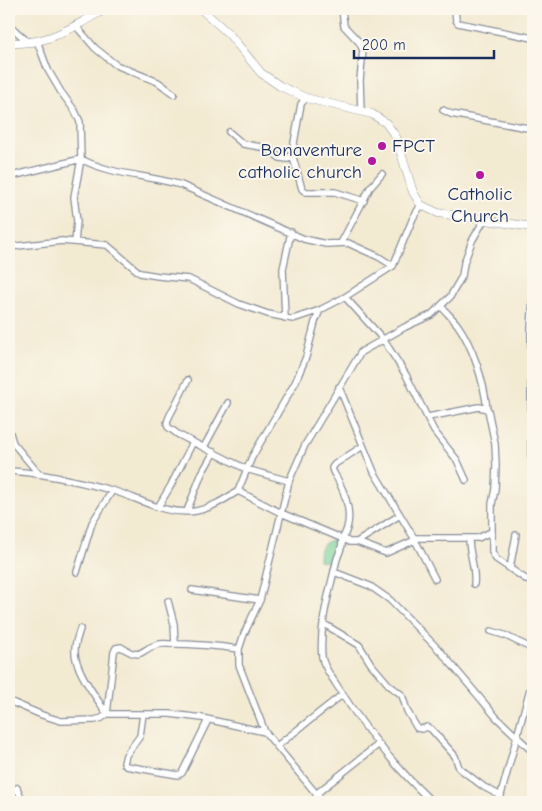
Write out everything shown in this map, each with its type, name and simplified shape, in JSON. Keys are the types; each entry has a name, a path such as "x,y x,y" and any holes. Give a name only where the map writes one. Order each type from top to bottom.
{"street":[{"path":"9,43 32,42 75,26 105,9"},
{"path":"201,9 229,34 261,73 287,90 306,98 379,117 396,137 413,192 421,205 438,213 533,227"},
{"path":"342,9 344,26 359,42 363,50 360,74 361,111"},
{"path":"455,9 458,23 533,38"},
{"path":"9,26 32,42 78,117 81,128 81,159 74,197 77,221 74,242"},
{"path":"75,26 95,48 116,65 158,82 174,94"},
{"path":"306,98 301,104 292,154 304,191 335,192 364,201"},
{"path":"443,110 451,114 533,129"},
{"path":"229,132 243,144 267,148 280,158 288,159 292,154"},
{"path":"9,179 16,175 81,159 94,166 181,185 316,243 348,243 379,257 393,266"},
{"path":"341,243 370,188 382,174"},
{"path":"9,247 52,242 107,245 140,273 189,279 209,287 232,301 268,314 293,319 320,310 345,297 393,266 413,218 421,205"},
{"path":"323,802 265,732 239,665 240,649 244,634 260,600 289,481 305,445 361,352 431,314 450,297 462,276 464,263 472,241 484,220"},
{"path":"285,318 283,269 291,232"},
{"path":"345,297 383,339 406,375 434,431 457,460 466,480"},
{"path":"533,297 531,328 531,454 533,466"},
{"path":"441,306 458,325 468,345 481,376 489,412 496,457 491,532 493,556 533,584"},
{"path":"9,471 39,474 112,491 158,507 187,511 210,508 238,492 246,469 295,383 306,357 320,310"},
{"path":"188,380 167,423 168,427 179,435 246,469 289,481"},
{"path":"339,387 381,485 414,539 435,579"},
{"path":"204,447 228,402"},
{"path":"428,418 479,407 487,409"},
{"path":"9,430 13,443 39,474"},
{"path":"158,507 193,442"},
{"path":"363,446 335,464 332,468 345,495 348,508 348,525 325,605 322,660 343,694 379,744 398,768 432,802"},
{"path":"187,511 202,473 214,452"},
{"path":"77,572 92,523 112,491"},
{"path":"238,492 281,513 350,542 357,542 386,553 414,539 469,539 491,532"},
{"path":"357,542 400,515"},
{"path":"510,568 516,535"},
{"path":"469,539 470,556 475,573 474,584"},
{"path":"334,572 370,586 390,600 442,653 496,717 533,752"},
{"path":"192,590 260,600"},
{"path":"168,601 174,624 175,644"},
{"path":"324,624 359,645 371,664 389,685 402,695 407,711 416,728 427,727 431,729 455,756 459,768 500,799 533,678"},
{"path":"80,630 75,656 80,670 107,714"},
{"path":"491,631 533,649"},
{"path":"107,714 116,648 121,647 128,652 140,654 157,644 198,644 240,649"},
{"path":"277,746 343,694"},
{"path":"9,701 61,721 94,720 102,718 107,714 170,714 265,732"},
{"path":"143,714 140,736 126,755 124,763 126,766 178,775 182,773 208,720"},
{"path":"316,794 379,744"},
{"path":"9,796 16,788 23,802"}],"green space":[{"path":"331,540 337,540 335,556 332,561 319,560 321,547"}],"place":[{"name":"FPCT","path":"382,146"},
{"name":"Bonaventure catholic church","path":"372,161"},
{"name":"Catholic Church","path":"480,175"}]}
